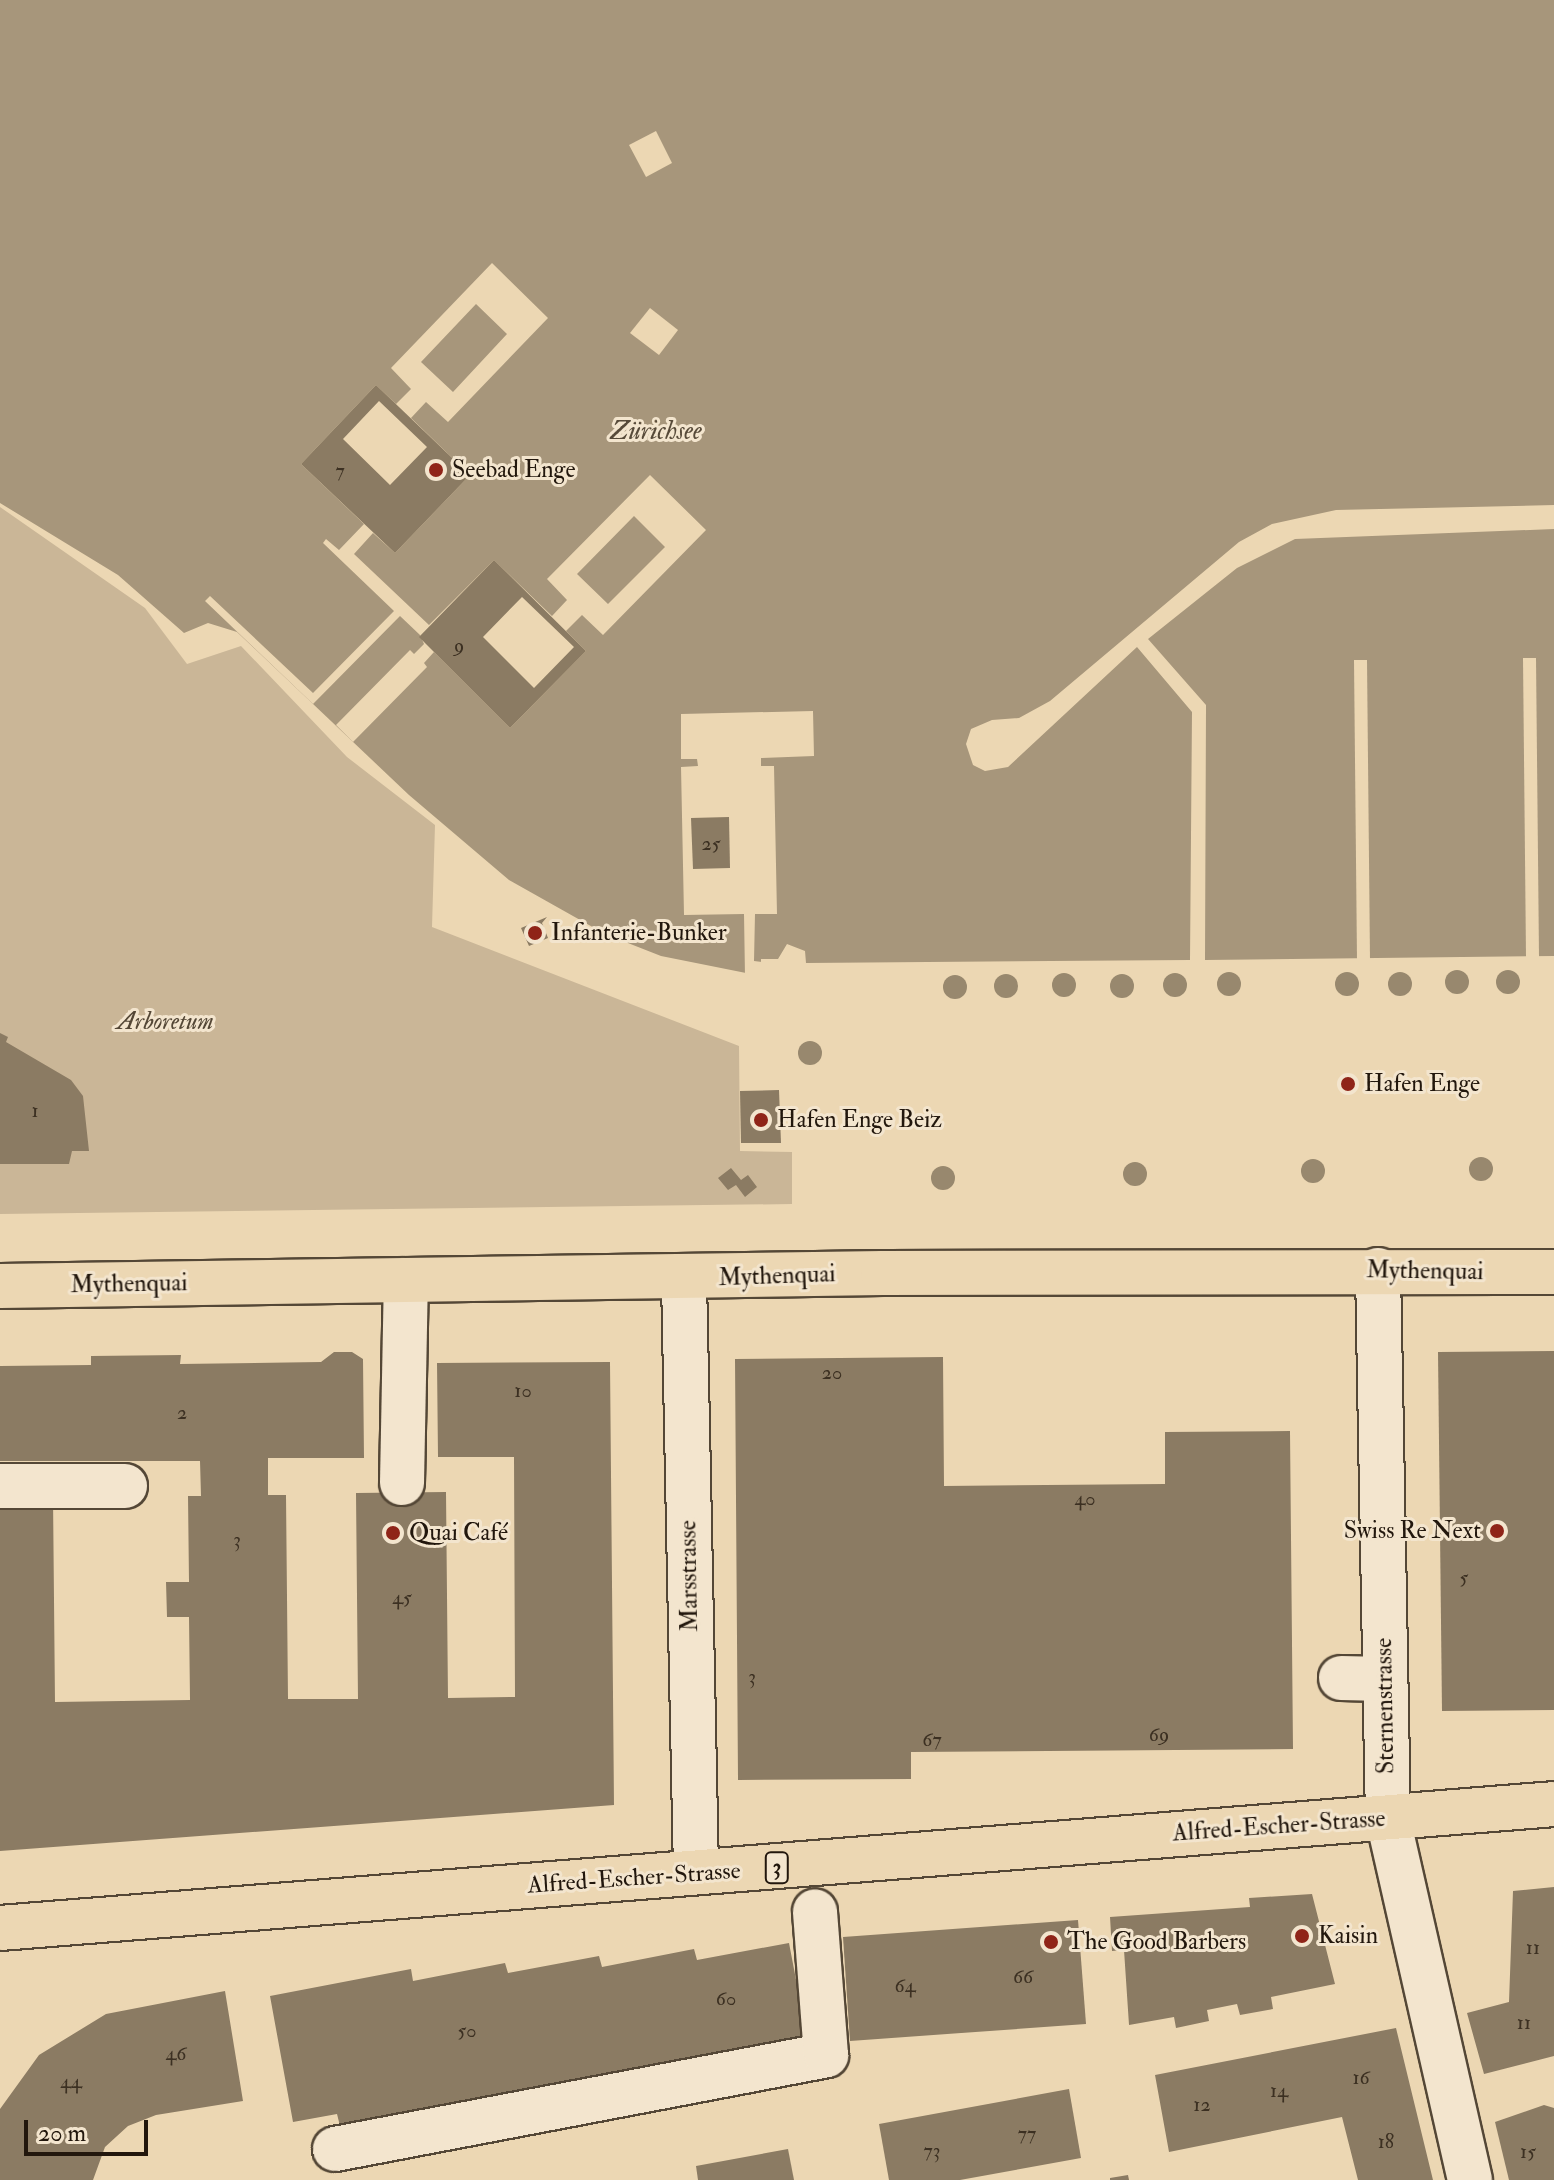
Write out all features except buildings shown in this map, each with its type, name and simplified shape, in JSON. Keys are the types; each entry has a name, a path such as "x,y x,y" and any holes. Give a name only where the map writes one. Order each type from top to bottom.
{"main road":[{"name":"Mythenquai","path":"0,1286 1378,1270 1554,1272"},
{"name":"Alfred-Escher-Strasse","path":"0,1928 1554,1804"}],"street":[{"name":"Sternenstrasse","path":"1378,1270 1362,1679 1388,1819 1470,2180"},
{"name":"Marsstrasse","path":"684,1279 696,1872"},
{"path":"402,1483 406,1280"},
{"path":"0,1486 125,1486"},
{"path":"335,2149 826,2055 815,1911"}],"green space":[{"name":"Arboretum","path":"0,507 145,608 187,664 241,646 347,757 435,825 432,927 739,1046 740,1151 792,1152 792,1204 0,1214"}],"water":[{"name":"Zürichsee","path":"0,0 1554,0 1554,505 1336,510 1272,524 1239,542 1050,701 1019,718 992,720 971,729 966,744 973,765 985,771 1008,767 1137,647 1192,712 1190,960 806,963 805,951 787,944 778,959 761,959 761,976 661,956 605,934 509,880 409,795 237,632 208,623 184,633 118,575 0,503"},
{"path":"1554,529 1554,956 1205,960 1206,705 1148,639 1237,568 1295,539"}],"pier":[{"path":"656,131 672,163 646,177 629,145"},
{"name":"Seebad Enge","path":"492,263 548,318 448,422 426,402 411,418 470,475 395,553 373,533 354,554 429,625 494,560 552,616 567,600 547,579 650,475 706,530 603,635 582,615 566,631 586,651 510,728 434,652 424,663 427,667 353,742 336,725 410,650 414,654 424,644 420,635 400,616 313,704 205,601 210,596 313,693 394,611 323,543 326,539 339,550 364,524 301,464 376,385 396,404 411,389 391,368","holes":["476,304 507,334 453,392 421,362","634,516 665,547 608,604 577,574"]},
{"path":"650,308 678,330 659,355 630,333"},
{"path":"1523,658 1536,658 1539,957 1526,957"},
{"path":"1354,660 1367,660 1370,959 1357,959"},
{"path":"813,711 814,756 761,758 761,766 774,766 777,914 755,914 754,961 769,963 765,963 765,977 745,977 744,914 684,915 681,767 698,766 697,759 681,759 681,714"}],"place":[{"name":"Seebad Enge","path":"436,470"},
{"name":"Infanterie-Bunker","path":"535,933"},
{"name":"Hafen Enge","path":"1348,1084"},
{"name":"Hafen Enge Beiz","path":"761,1120"},
{"name":"Swiss Re Next","path":"1497,1531"},
{"name":"Quai Café","path":"393,1533"},
{"name":"Kaisin","path":"1302,1936"},
{"name":"The Good Barbers","path":"1051,1942"}]}
